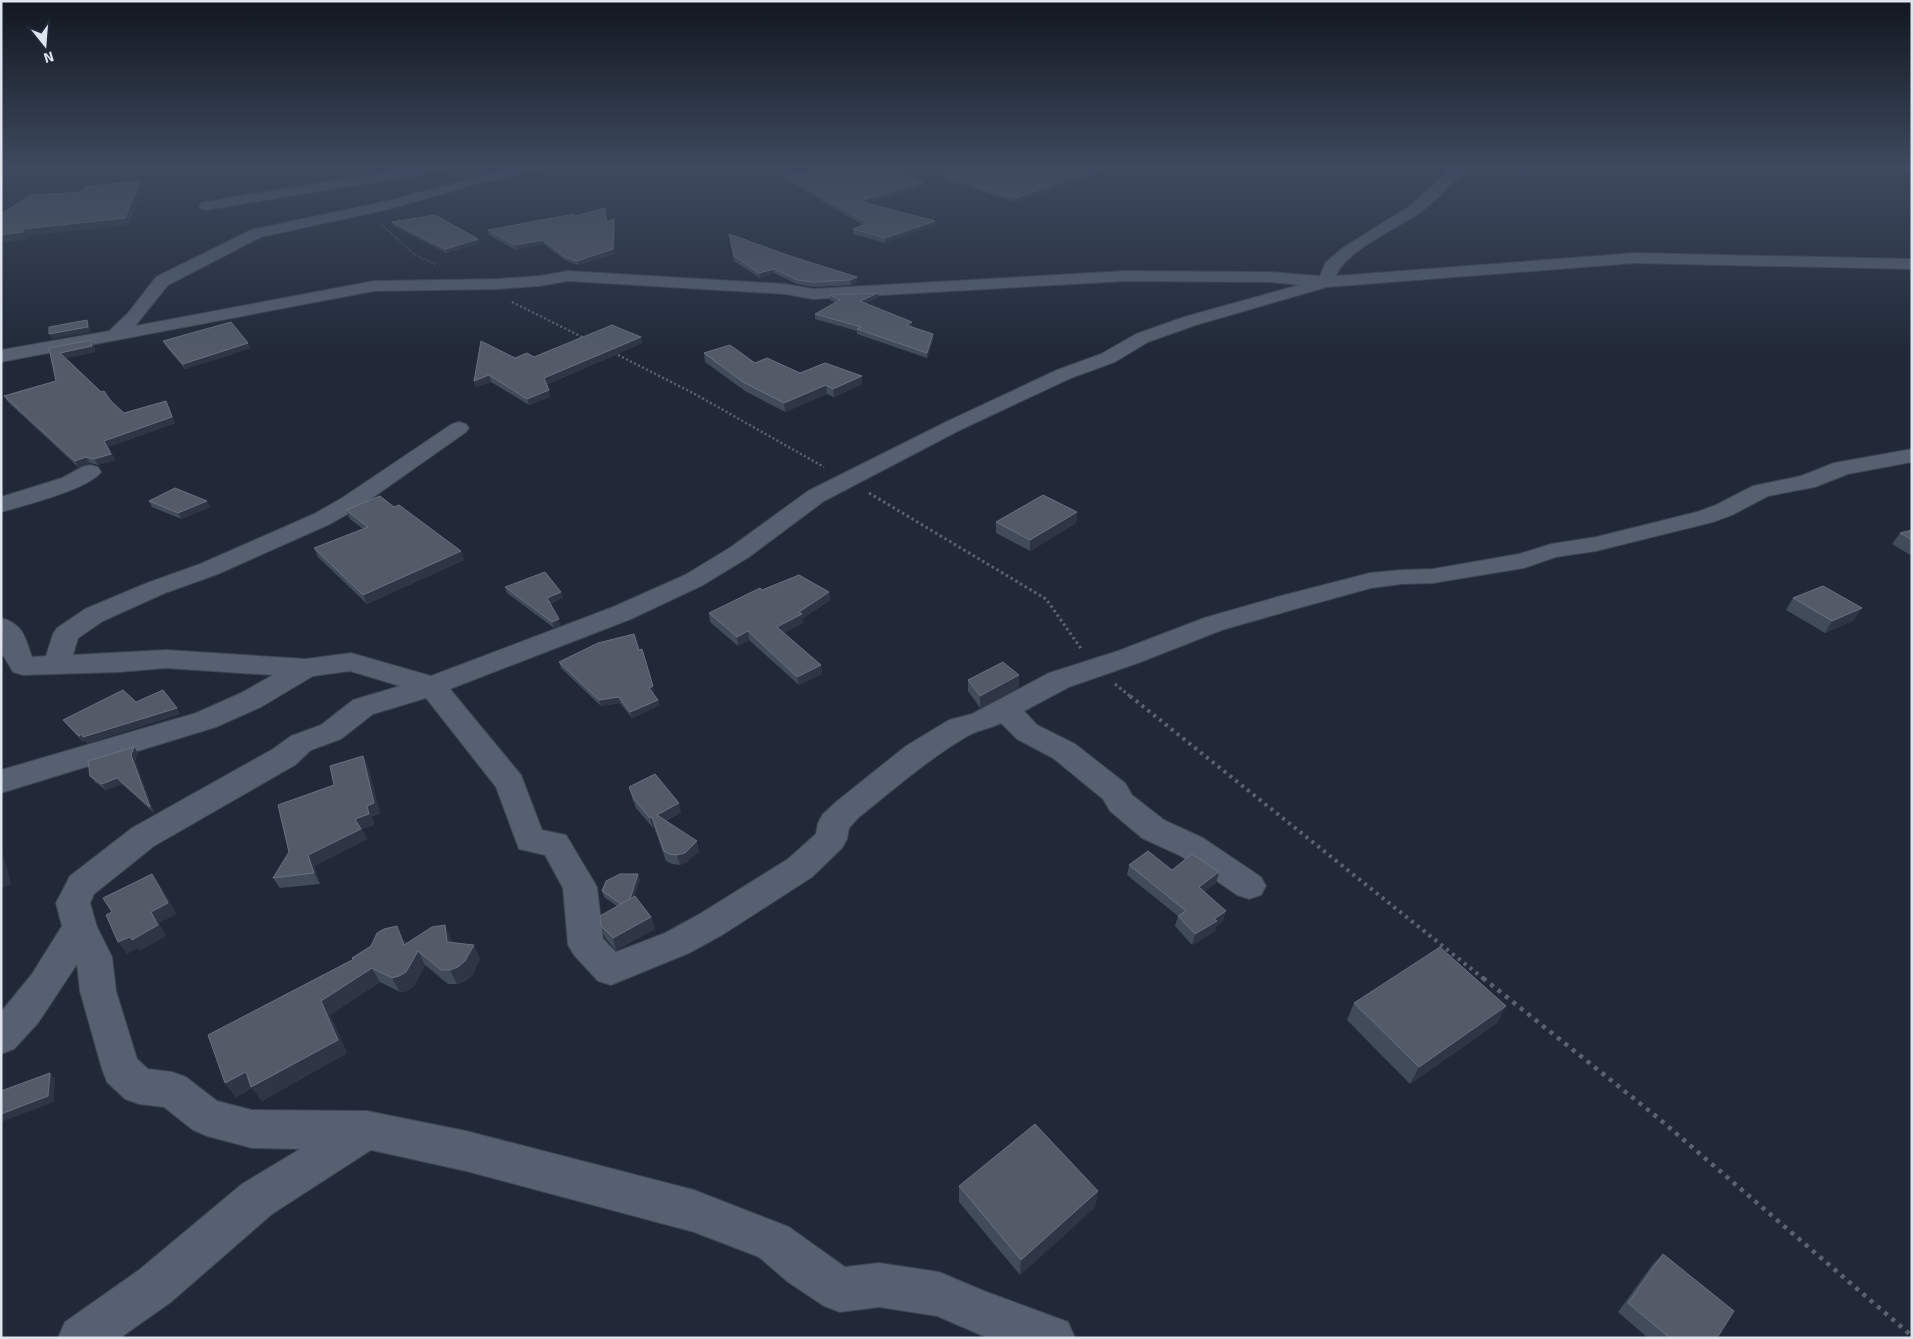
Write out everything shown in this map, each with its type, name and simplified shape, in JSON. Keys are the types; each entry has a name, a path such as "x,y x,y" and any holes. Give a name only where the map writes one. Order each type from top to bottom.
{"street":[{"path":"115,335 134,317 162,281 264,229"},
{"path":"256,233 272,229"},
{"path":"1326,282 1332,265 1350,250 1383,229"},
{"path":"1052,1338 980,1312 938,1294 878,1285 840,1290 804,1266 774,1242 746,1230 694,1211 466,1151 367,1130 252,1129 207,1117 172,1090 139,1086 121,1069 98,990 94,957 80,927 73,903 82,885 143,837 284,757 301,743 331,732 363,707 432,686 622,613 694,580 740,552 785,516 816,496 953,426 1064,374 1108,358 1142,338 1190,321 1326,282 1386,276 1471,272 1635,258 1912,264"},
{"path":"1,356 374,286 498,284 538,281 568,276 785,289 813,294 1125,276 1270,277 1326,282"},
{"path":"57,665 66,634 94,615 156,588 209,569 322,519 350,503 459,428"},
{"path":"5,638 24,666 119,663 166,659 306,668 351,662 432,686 510,783 530,840 555,844 580,887 586,945 611,970 677,943 710,925 800,868 831,839 834,823 847,810 917,754 959,727 980,722 1059,680 1128,657 1213,624 1286,603 1370,581 1400,577 1433,576 1524,561 1551,551 1596,544 1705,517 1724,510 1761,491 1806,482 1842,468 1912,455"},
{"path":"1,505 70,483 90,472"},
{"path":"1,782 52,764 206,720 251,700 306,668"},
{"path":"1005,709 1027,732 1064,750 1114,791 1121,803 1153,829 1192,847 1249,886"},
{"path":"1,1037 19,1020 44,988 80,927"},
{"path":"81,1338 155,1286 257,1199 367,1130"}],"path":[{"path":"387,229 415,255 444,269"},
{"path":"498,284 494,293 589,341"},
{"path":"607,349 693,392 847,480 1046,599 1094,668 1657,1117 1912,1336"}],"building":[{"path":"1,229 23,229 23,232 1,235"},
{"path":"407,229 461,229 478,239 446,249"},
{"path":"614,229 613,249 577,261 564,256 543,240 515,245 488,230"},
{"path":"855,229 910,229 885,238"},
{"path":"729,234 857,277 850,280 813,282 797,280 774,269 759,273 734,256"},
{"path":"878,293 860,301 912,322 906,325 933,334 927,353 857,329 861,327 815,314 840,300 830,295"},
{"path":"87,320 88,327 49,334 49,327"},
{"path":"231,322 248,343 183,364 163,341"},
{"path":"612,325 641,337 544,378 549,390 527,399 489,375 474,381 481,341 515,358 527,353 534,357"},
{"path":"91,340 92,346 60,353 101,392 104,391 111,401 124,413 166,401 172,417 104,441 111,454 94,459 86,457 75,461 4,396 56,381 49,348"},
{"path":"730,345 755,363 767,358 800,373 825,363 862,376 833,389 826,385 784,403 743,382 704,353"},
{"path":"175,488 207,501 178,513 149,501"},
{"path":"1043,495 1077,512 1030,540 996,522"},
{"path":"380,496 394,507 399,505 461,551 363,595 314,548 368,527 346,510"},
{"path":"1912,530 1912,540 1900,533"},
{"path":"545,572 561,592 547,598 559,619 552,622 505,587"},
{"path":"799,575 829,592 799,612 802,614 777,627 821,665 797,677 748,631 737,637 709,613 760,588 762,590"},
{"path":"1823,586 1862,608 1832,621 1793,598"},
{"path":"634,634 639,650 642,649 653,686 649,688 658,700 630,712 619,697 599,700 559,662 598,643"},
{"path":"1003,662 1019,675 980,696 968,680"},
{"path":"123,690 136,702 163,690 177,708 83,737 82,734 79,736 63,720"},
{"path":"134,747 131,755 150,807 117,778 102,784 90,776 88,761"},
{"path":"363,756 374,803 367,806 369,814 355,819 361,829 308,855 314,873 273,878 289,852 278,805 334,785 330,766"},
{"path":"655,774 679,803 657,815 697,841 685,853 677,855 664,851 652,817 650,818 634,799 629,787"},
{"path":"1148,851 1172,870 1192,854 1219,872 1199,887 1226,911 1214,919 1217,921 1195,934 1178,916 1186,911 1129,865"},
{"path":"152,874 168,903 151,912 158,925 132,940 130,937 118,942 106,915 112,912 103,898"},
{"path":"620,874 638,874 630,899 621,904 602,891 606,881"},
{"path":"635,896 651,917 613,938 601,926 600,916"},
{"path":"445,925 447,942 474,945 465,961 458,967 450,970 441,970 418,951 406,972 399,976 392,978 372,968 321,1001 338,1040 251,1087 246,1072 225,1083 208,1035 354,959 352,958 371,946 377,933 384,929 397,926 404,945 432,927"},
{"path":"1440,947 1506,1006 1419,1067 1354,1003"},
{"path":"50,1073 48,1096 1,1114 1,1091"},
{"path":"1035,1124 1098,1191 1021,1260 959,1186"},
{"path":"1663,1254 1734,1311 1717,1338 1670,1338 1628,1303"}]}
